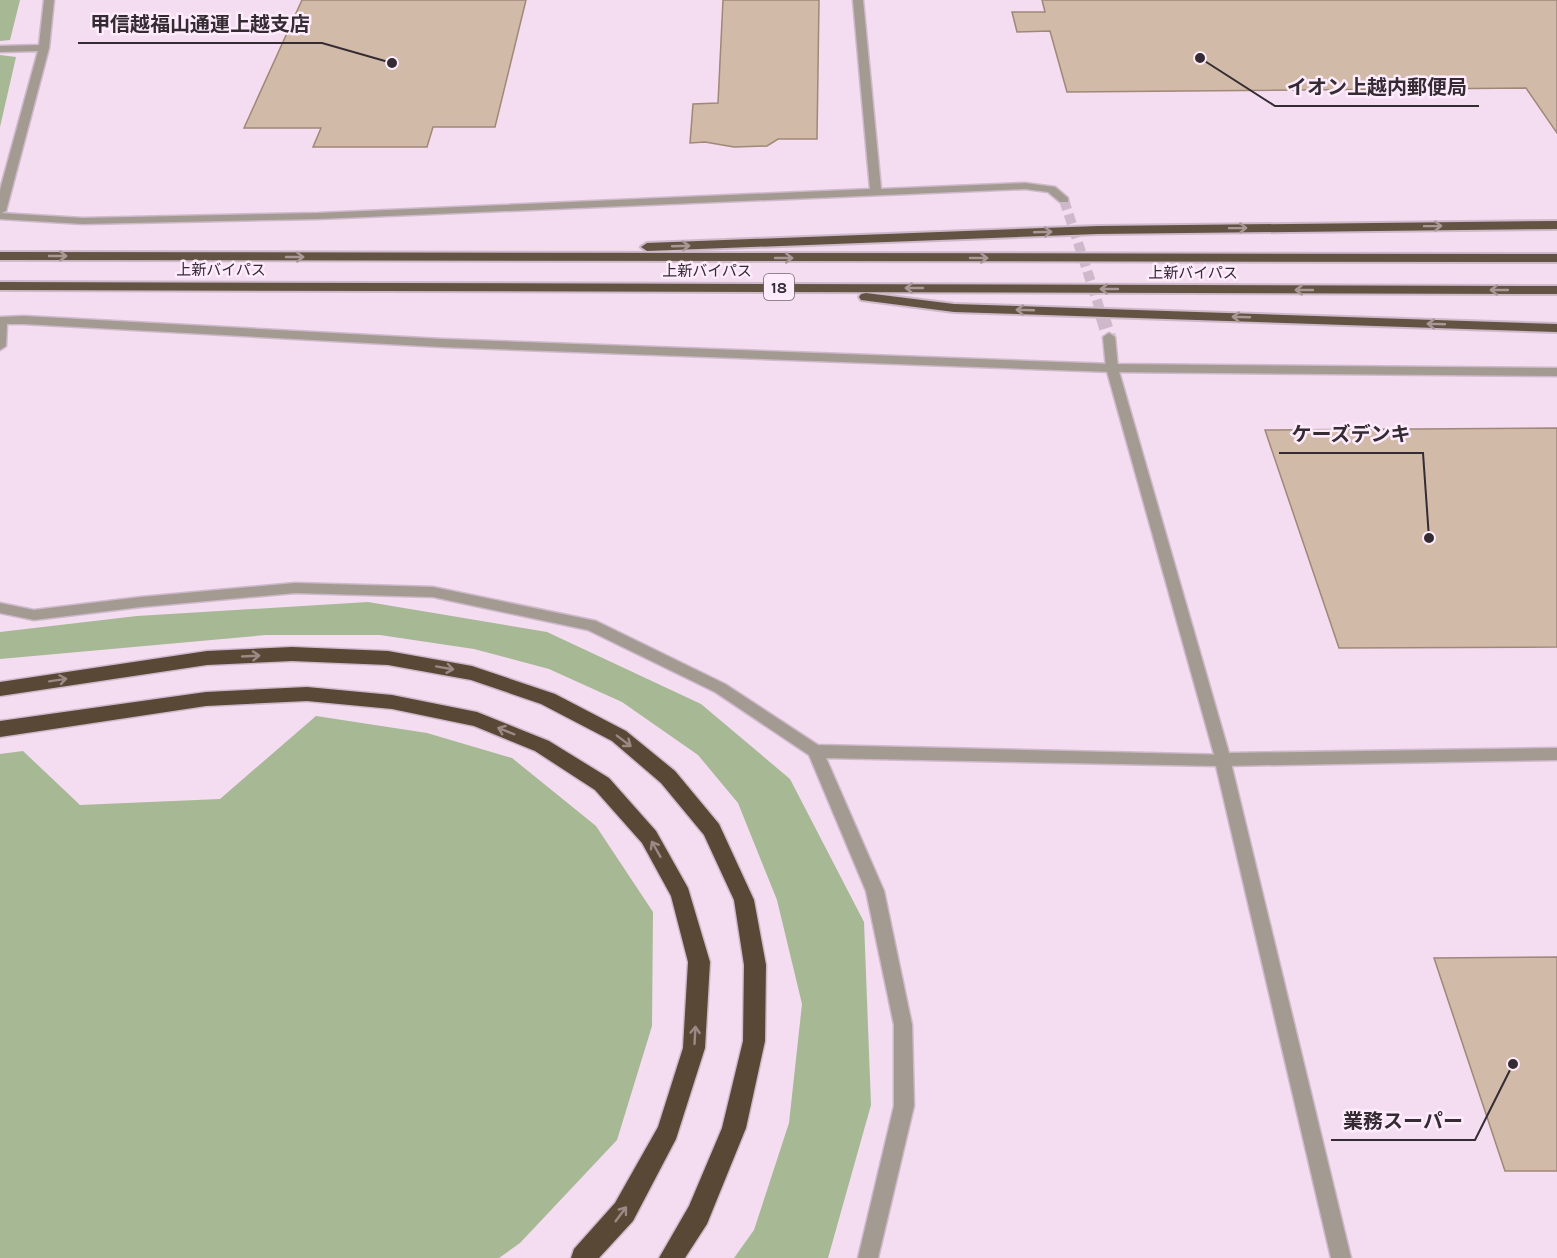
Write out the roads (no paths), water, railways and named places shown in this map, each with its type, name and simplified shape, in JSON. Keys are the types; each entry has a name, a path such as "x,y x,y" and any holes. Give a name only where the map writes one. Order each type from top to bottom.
{"highway":[{"path":"370,258 1098,230 1557,225"},
{"name":"上新バイパス","path":"0,256 1557,258"},
{"name":"上新バイパス","path":"0,286 1557,290"},
{"path":"794,287 954,308 1557,328"},
{"path":"0,689 207,658 292,654 388,658 472,673 548,699 619,736 668,777 712,830 744,900 755,965 754,1041 735,1128 698,1215 671,1258"},
{"path":"0,729 206,699 318,695 392,702 477,719 542,746 602,784 649,837 681,894 699,962 694,1048 668,1131 624,1212 583,1258"}],"street":[{"path":"0,211 44,48 49,0"},
{"path":"858,0 876,192"},
{"path":"0,49 44,48"},
{"path":"0,216 83,221 318,216 1025,186 1051,189 1064,200"},
{"path":"0,346 0,321 24,320 442,343 1112,368 1557,372"},
{"path":"1109,337 1112,368 1223,760 1341,1258"},
{"path":"0,608 34,615 141,602 295,588 433,592 591,625 720,688 815,751 1223,760 1557,754"},
{"path":"815,751 875,891 903,1025 904,1106 868,1258"}],"tunnel":[{"path":"1064,200 1102,316"},
{"path":"1102,315 1109,337"}],"place":[{"name":"イオン上越内郵便局","path":"1200,58"},
{"name":"甲信越福山通運上越支店","path":"392,63"},
{"name":"ケーズデンキ","path":"1429,538"},
{"name":"業務スーパー","path":"1513,1064"}]}
